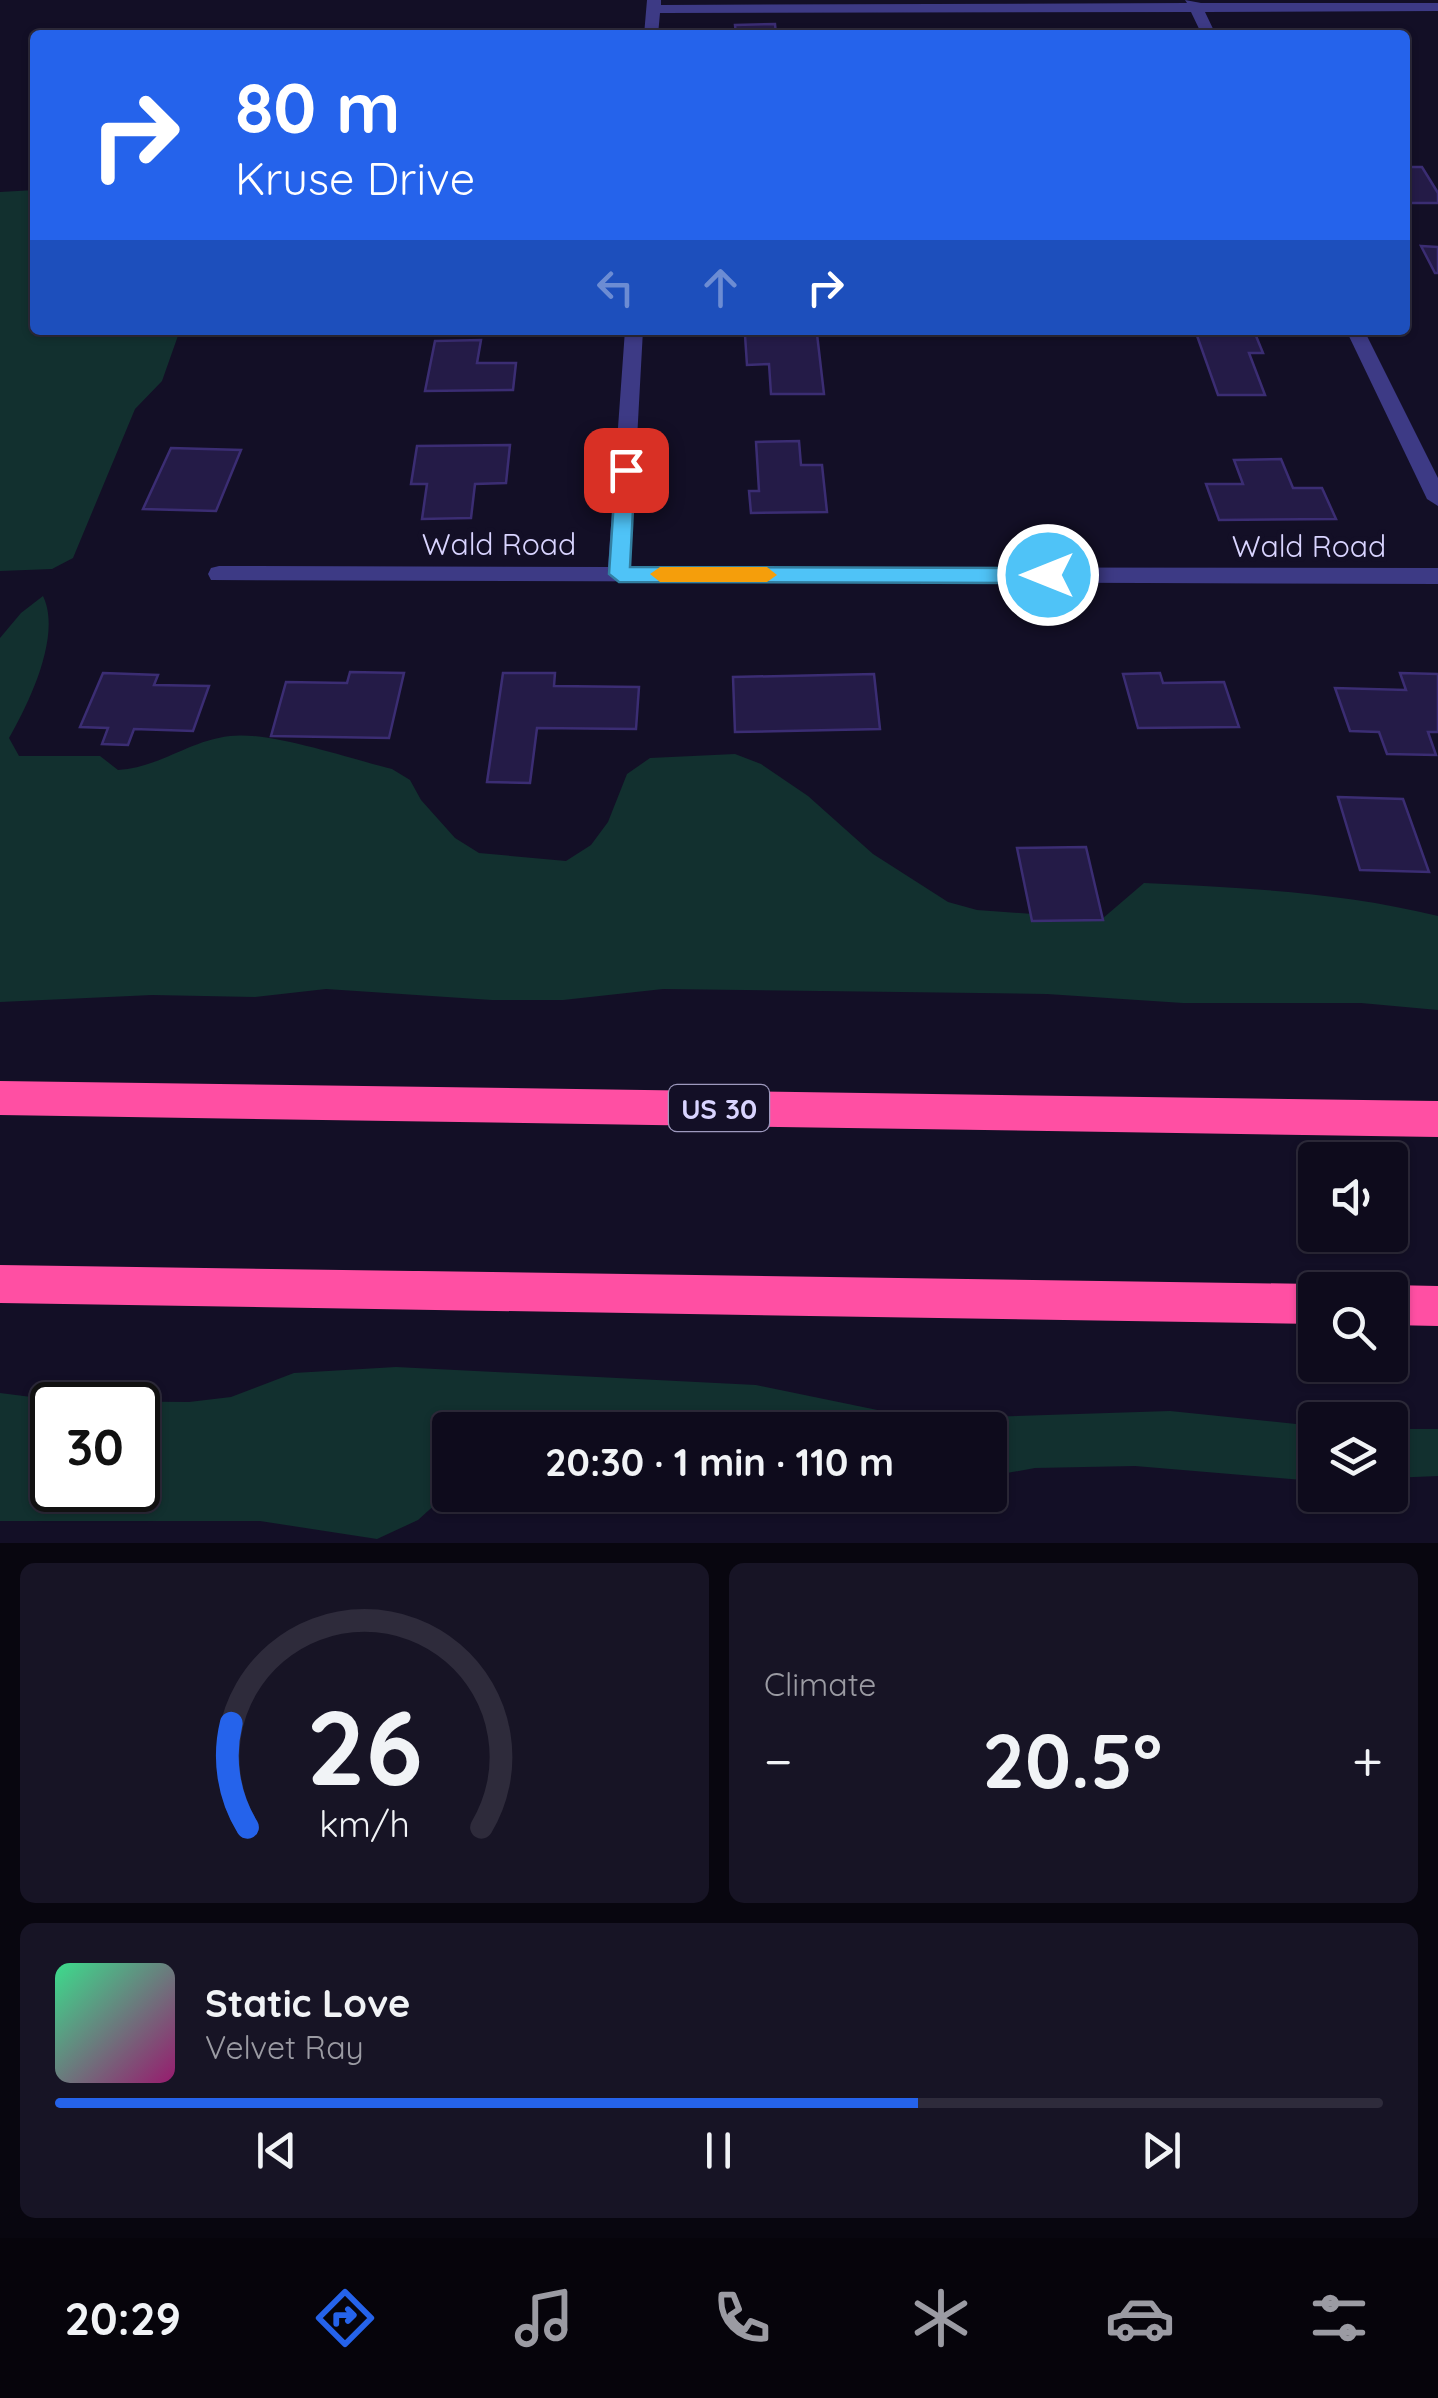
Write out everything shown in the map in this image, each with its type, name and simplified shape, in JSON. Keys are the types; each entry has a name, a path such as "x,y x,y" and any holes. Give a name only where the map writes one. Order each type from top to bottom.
{"highway":[{"name":"US 30","path":"0,1098 1438,1119"},
{"path":"0,1284 1298,1304"},
{"path":"1408,1306 1438,1306"}],"street":[{"path":"652,30 653,4 1438,7"},
{"path":"1194,4 1207,30"},
{"path":"619,574 634,335"},
{"path":"1357,335 1438,499"},
{"name":"Wald Road","path":"219,574 1438,576"}],"green space":[{"path":"30,190 30,335 178,335 162,381 135,409 73,558 52,569 0,571 0,192"},
{"path":"43,596 48,612 46,649 34,688 9,738 19,756 100,756 118,770 230,736 288,742 392,769 410,780 421,800 455,838 479,853 566,861 591,845 608,822 627,774 650,758 735,754 761,764 808,796 873,854 948,902 977,910 1102,919 1144,883 1329,896 1438,916 1438,1010 1361,1003 1183,1003 1047,994 663,989 563,1000 492,1000 326,989 255,997 152,995 0,1002 0,638 21,613"},
{"path":"396,1367 756,1385 887,1412 432,1412 432,1507 418,1520 377,1539 260,1521 0,1521 0,1393 30,1397 30,1512 160,1512 160,1402 231,1397 294,1373"},
{"path":"1170,1411 1298,1424 1298,1480 1135,1466 1035,1468 1007,1473 1007,1416"},
{"path":"1408,1429 1438,1429 1438,1476 1408,1477"}],"building":[{"path":"775,24 776,30 736,30 735,25"},
{"path":"1410,167 1422,167 1438,193 1438,203 1410,203"},
{"path":"1421,246 1438,247 1438,273 1435,273"},
{"path":"745,335 817,335 824,394 771,394 769,364 747,365"},
{"path":"1197,335 1256,335 1263,353 1249,353 1265,395 1218,395"},
{"path":"481,340 477,363 516,363 513,390 425,391 435,341"},
{"path":"799,441 801,465 822,465 827,512 751,513 749,491 759,491 756,442"},
{"path":"510,445 506,483 475,484 471,518 422,519 427,484 411,484 417,446"},
{"path":"171,448 241,450 216,511 143,509"},
{"path":"1281,459 1293,488 1322,488 1336,519 1219,520 1206,484 1243,484 1234,460"},
{"path":"350,672 404,673 389,738 271,736 286,682 347,683"},
{"path":"103,673 158,675 154,685 209,686 193,731 134,729 128,745 102,744 108,728 80,727"},
{"path":"503,673 555,673 554,686 639,687 636,729 537,728 530,783 487,782"},
{"path":"1160,673 1163,683 1224,682 1239,727 1138,728 1123,674"},
{"path":"1400,673 1438,674 1438,732 1428,732 1436,755 1387,754 1379,732 1350,731 1335,688 1406,690"},
{"path":"874,674 880,729 735,732 733,677"},
{"path":"1338,797 1403,799 1429,872 1360,870"},
{"path":"1086,847 1103,920 1032,921 1017,848"}],"slow traffic":[{"path":"660,574 767,575"}],"route":[{"path":"626,470 619,574 1048,575"}]}
